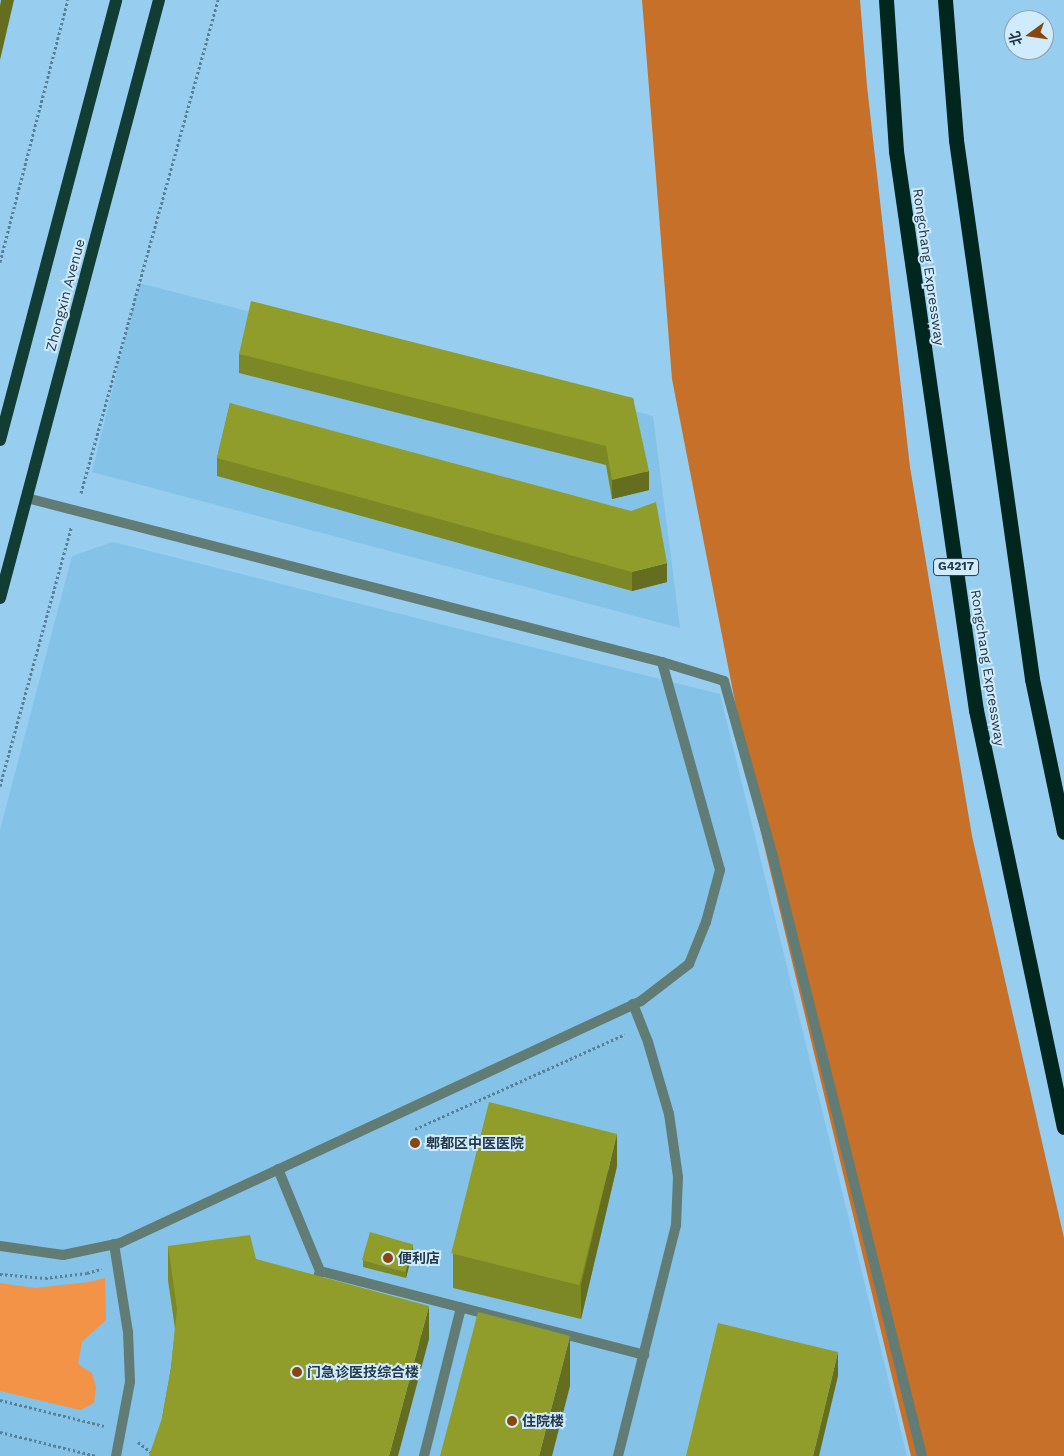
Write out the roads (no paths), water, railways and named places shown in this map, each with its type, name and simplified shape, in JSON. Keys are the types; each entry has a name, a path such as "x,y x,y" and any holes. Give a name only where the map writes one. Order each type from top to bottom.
{"highway":[{"name":"Rongchang Expressway","path":"886,0 896,151 976,710 1064,1127"},
{"path":"945,0 956,140 1032,679 1064,832"}],"main road":[{"name":"Zhongxin Avenue","path":"0,440 116,0"},
{"name":"Zhongxin Avenue","path":"0,598 159,0"}],"street":[{"path":"27,498 662,662 724,681 772,853 922,1456"},
{"path":"0,1246 63,1255 114,1244 633,1004 689,964 706,922 720,870 662,662"},
{"path":"618,1456 676,1225 678,1177 669,1114 648,1042 633,1004"},
{"path":"278,1169 320,1271 315,1290"},
{"path":"114,1244 128,1332 130,1382 116,1456"},
{"path":"320,1271 644,1354"},
{"path":"424,1456 462,1308"}],"place":[{"name":"郫都区中医医院","path":"415,1143"},
{"name":"便利店","path":"388,1258"},
{"name":"门急诊医技综合楼","path":"297,1372"},
{"name":"住院楼","path":"512,1421"}]}
